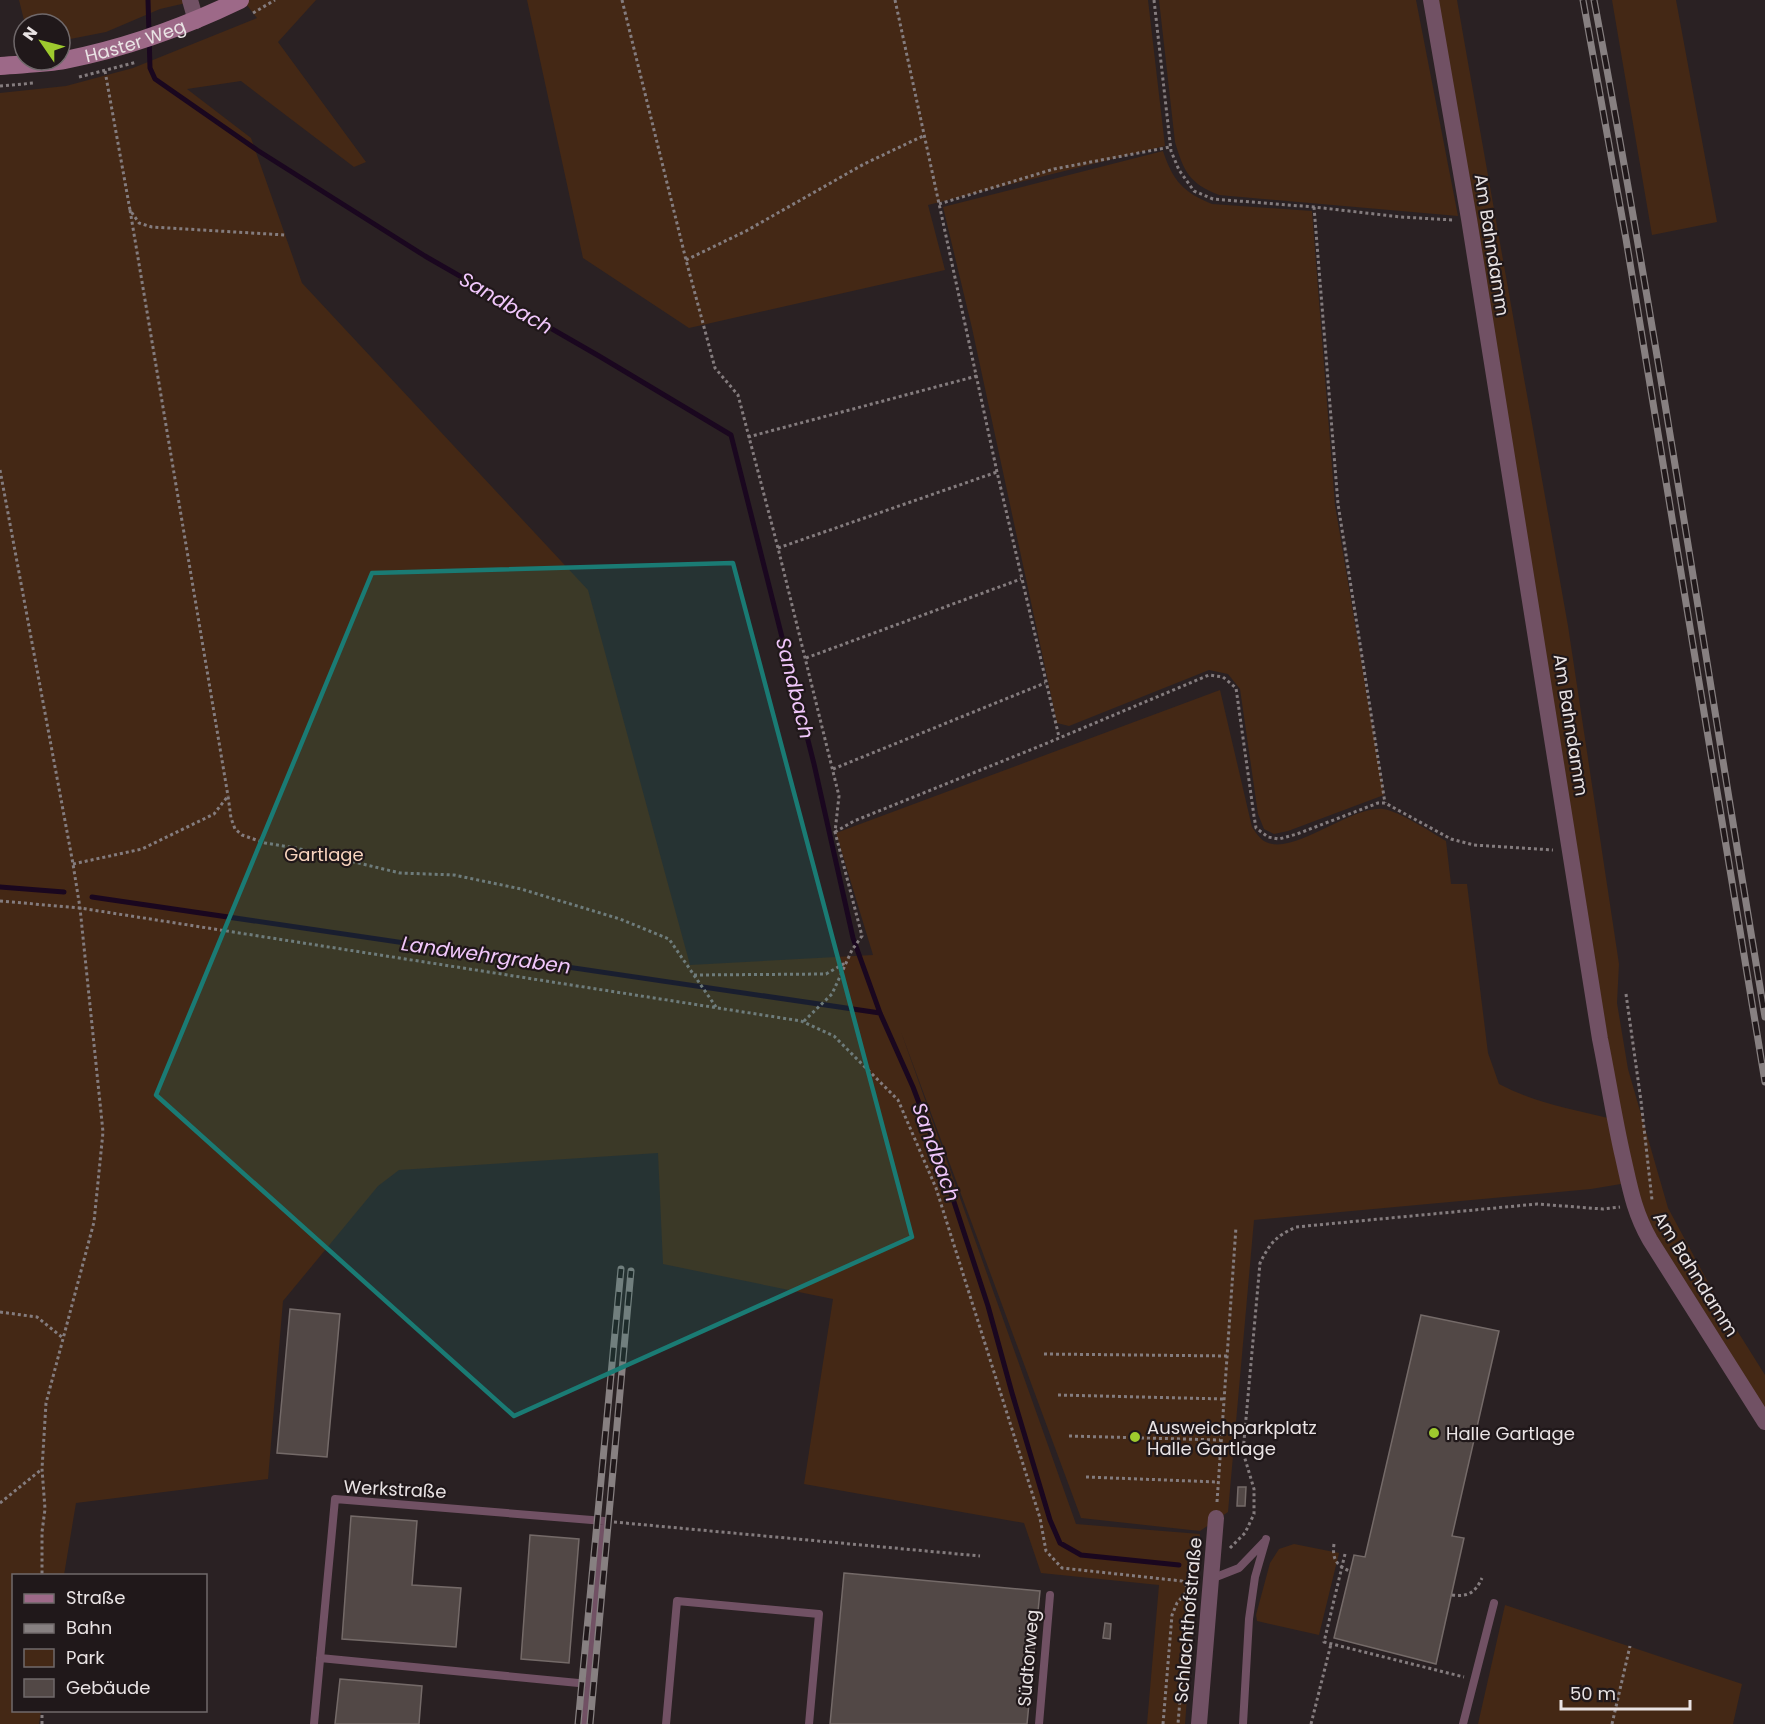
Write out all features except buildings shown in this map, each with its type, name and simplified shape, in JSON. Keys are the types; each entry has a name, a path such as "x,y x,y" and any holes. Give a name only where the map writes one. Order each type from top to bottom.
{"street":[{"name":"Haster Weg","path":"190,0 196,21"},
{"name":"Haster Weg","path":"0,66 63,60 127,44 196,21 240,0"},
{"name":"Am Bahndamm","path":"1431,0 1469,219 1600,1039 1634,1205 1650,1240 1765,1422"},
{"name":"Schlachthofstraße","path":"1199,1724 1216,1518"}],"lane":[{"name":"Werkstraße","path":"314,1724 335,1499 604,1521"},
{"path":"585,1724 604,1521"},
{"path":"1211,1573 1239,1568 1266,1539 1256,1577 1249,1619 1244,1724"},
{"name":"Südtorweg","path":"1039,1724 1050,1595"},
{"path":"666,1724 677,1601 819,1614 809,1724"},
{"path":"1463,1724 1494,1603"},
{"path":"320,1658 589,1684"}],"path":[{"path":"622,0 715,368 738,395 839,796 835,832 862,936 845,963 832,994 802,1022"},
{"path":"895,0 997,472 1059,737"},
{"path":"1154,0 1171,147 1179,170 1194,191 1213,199 1401,217 1469,219"},
{"path":"105,71 231,818 236,829 242,835 265,843 296,848 400,873 454,875 521,889 620,919 669,939 718,1008"},
{"path":"686,260 746,231 864,164 923,136"},
{"path":"939,204 1054,169 1171,147"},
{"path":"1314,207 1338,504 1385,803"},
{"path":"130,210 139,223 152,227 285,235"},
{"path":"748,436 977,376"},
{"path":"0,470 80,908 102,1132 94,1222 46,1403 42,1469 45,1509 42,1532 42,1574"},
{"path":"778,548 997,472"},
{"path":"806,658 1022,579"},
{"path":"835,832 854,821 1209,675 1223,677 1236,688 1256,828 1267,836 1279,839 1297,834 1378,803 1385,803 1451,839 1474,845 1571,851"},
{"path":"833,769 1046,683"},
{"path":"73,864 142,849 214,814 228,796"},
{"path":"0,900 80,908 718,1008 802,1022 834,1036 897,1100 936,1188 1040,1518 1046,1551 1062,1568 1182,1581 1189,1589 1178,1724"},
{"path":"694,975 826,974 845,963"},
{"path":"1626,994 1652,1203"},
{"path":"1163,1724 1172,1615 1176,1603 1189,1589 1211,1573 1245,1533 1254,1514 1254,1489 1243,1452 1260,1263 1268,1246 1279,1235 1296,1227 1537,1204 1603,1209 1634,1205"},
{"path":"1216,1518 1236,1227"},
{"path":"0,1312 37,1317 63,1338"},
{"path":"1044,1354 1227,1356"},
{"path":"1058,1395 1224,1399"},
{"path":"1069,1436 1221,1440"},
{"path":"0,1503 42,1469"},
{"path":"1086,1477 1218,1482"},
{"path":"604,1521 980,1556"},
{"path":"1334,1544 1333,1554 1336,1562 1342,1568 1350,1571"},
{"path":"1345,1554 1324,1642 1474,1680"},
{"path":"1452,1594 1461,1596 1471,1594 1478,1587 1482,1578"},
{"path":"1311,1724 1331,1644"},
{"path":"1612,1724 1630,1646"}],"highlighted area":[{"path":"733,563 912,1237 514,1416 156,1095 372,573"}],"green space":[{"path":"19,0 199,0 160,9 106,32 72,39 72,12 22,12"},
{"name":"Gartlage","path":"243,0 316,0 278,42 366,162 354,167 241,81 187,89 251,138 302,283 588,590 690,965 873,955 836,833 1220,690 1252,827 1259,836 1264,841 1276,844 1290,843 1354,815 1369,810 1383,809 1406,818 1446,841 1451,884 1467,884 1488,1053 1499,1084 1539,1100 1608,1118 1621,1184 1591,1189 1254,1220 1228,1512 1200,1531 1081,1518 901,1032 1076,1524 1200,1534 1185,1724 1147,1724 1159,1585 1041,1573 1024,1523 804,1484 833,1299 663,1264 658,1153 399,1170 378,1186 283,1301 268,1479 76,1503 64,1574 12,1574 12,1712 41,1712 39,1724 0,1724 0,93 66,86 133,68 257,18"},
{"path":"527,0 1148,0 1165,146 928,205 945,270 689,328 583,258"},
{"path":"1159,0 1416,0 1458,216 1219,195 1194,181 1181,161 1175,142"},
{"path":"1438,0 1457,0 1568,626 1619,964 1617,1003 1628,1069 1668,1208 1716,1297 1765,1375 1765,1413 1645,1219 1624,1140"},
{"path":"1612,0 1676,0 1717,222 1652,235"},
{"path":"1163,151 1180,184 1194,195 1212,204 1312,211 1335,505 1384,795 1288,831 1274,834 1264,829 1258,814 1240,689 1228,674 1209,670 1069,726 1057,723 972,328 943,207"},
{"path":"1294,1544 1339,1553 1319,1635 1257,1621 1256,1615 1270,1563 1279,1549"},
{"path":"1505,1605 1742,1684 1733,1724 1478,1724"}],"waterway":[{"name":"Sandbach","path":"148,0 150,68 155,79 257,150 425,256 731,435 814,764 853,938 880,1013 913,1087 939,1156 988,1306 1050,1520 1060,1543 1081,1555 1179,1565"},
{"name":"Landwehrgraben","path":"0,887 64,892"},
{"name":"Landwehrgraben","path":"92,897 880,1013"}],"railway":[{"path":"1583,0 1626,239 1765,1082"},
{"path":"1594,0 1661,381 1765,1017"},
{"path":"578,1724 621,1269"},
{"path":"590,1724 631,1271"}],"place":[{"name":"Halle Gartlage","path":"1434,1433"},
{"name":"Ausweichparkplatz Halle Gartlage","path":"1135,1437"}]}
